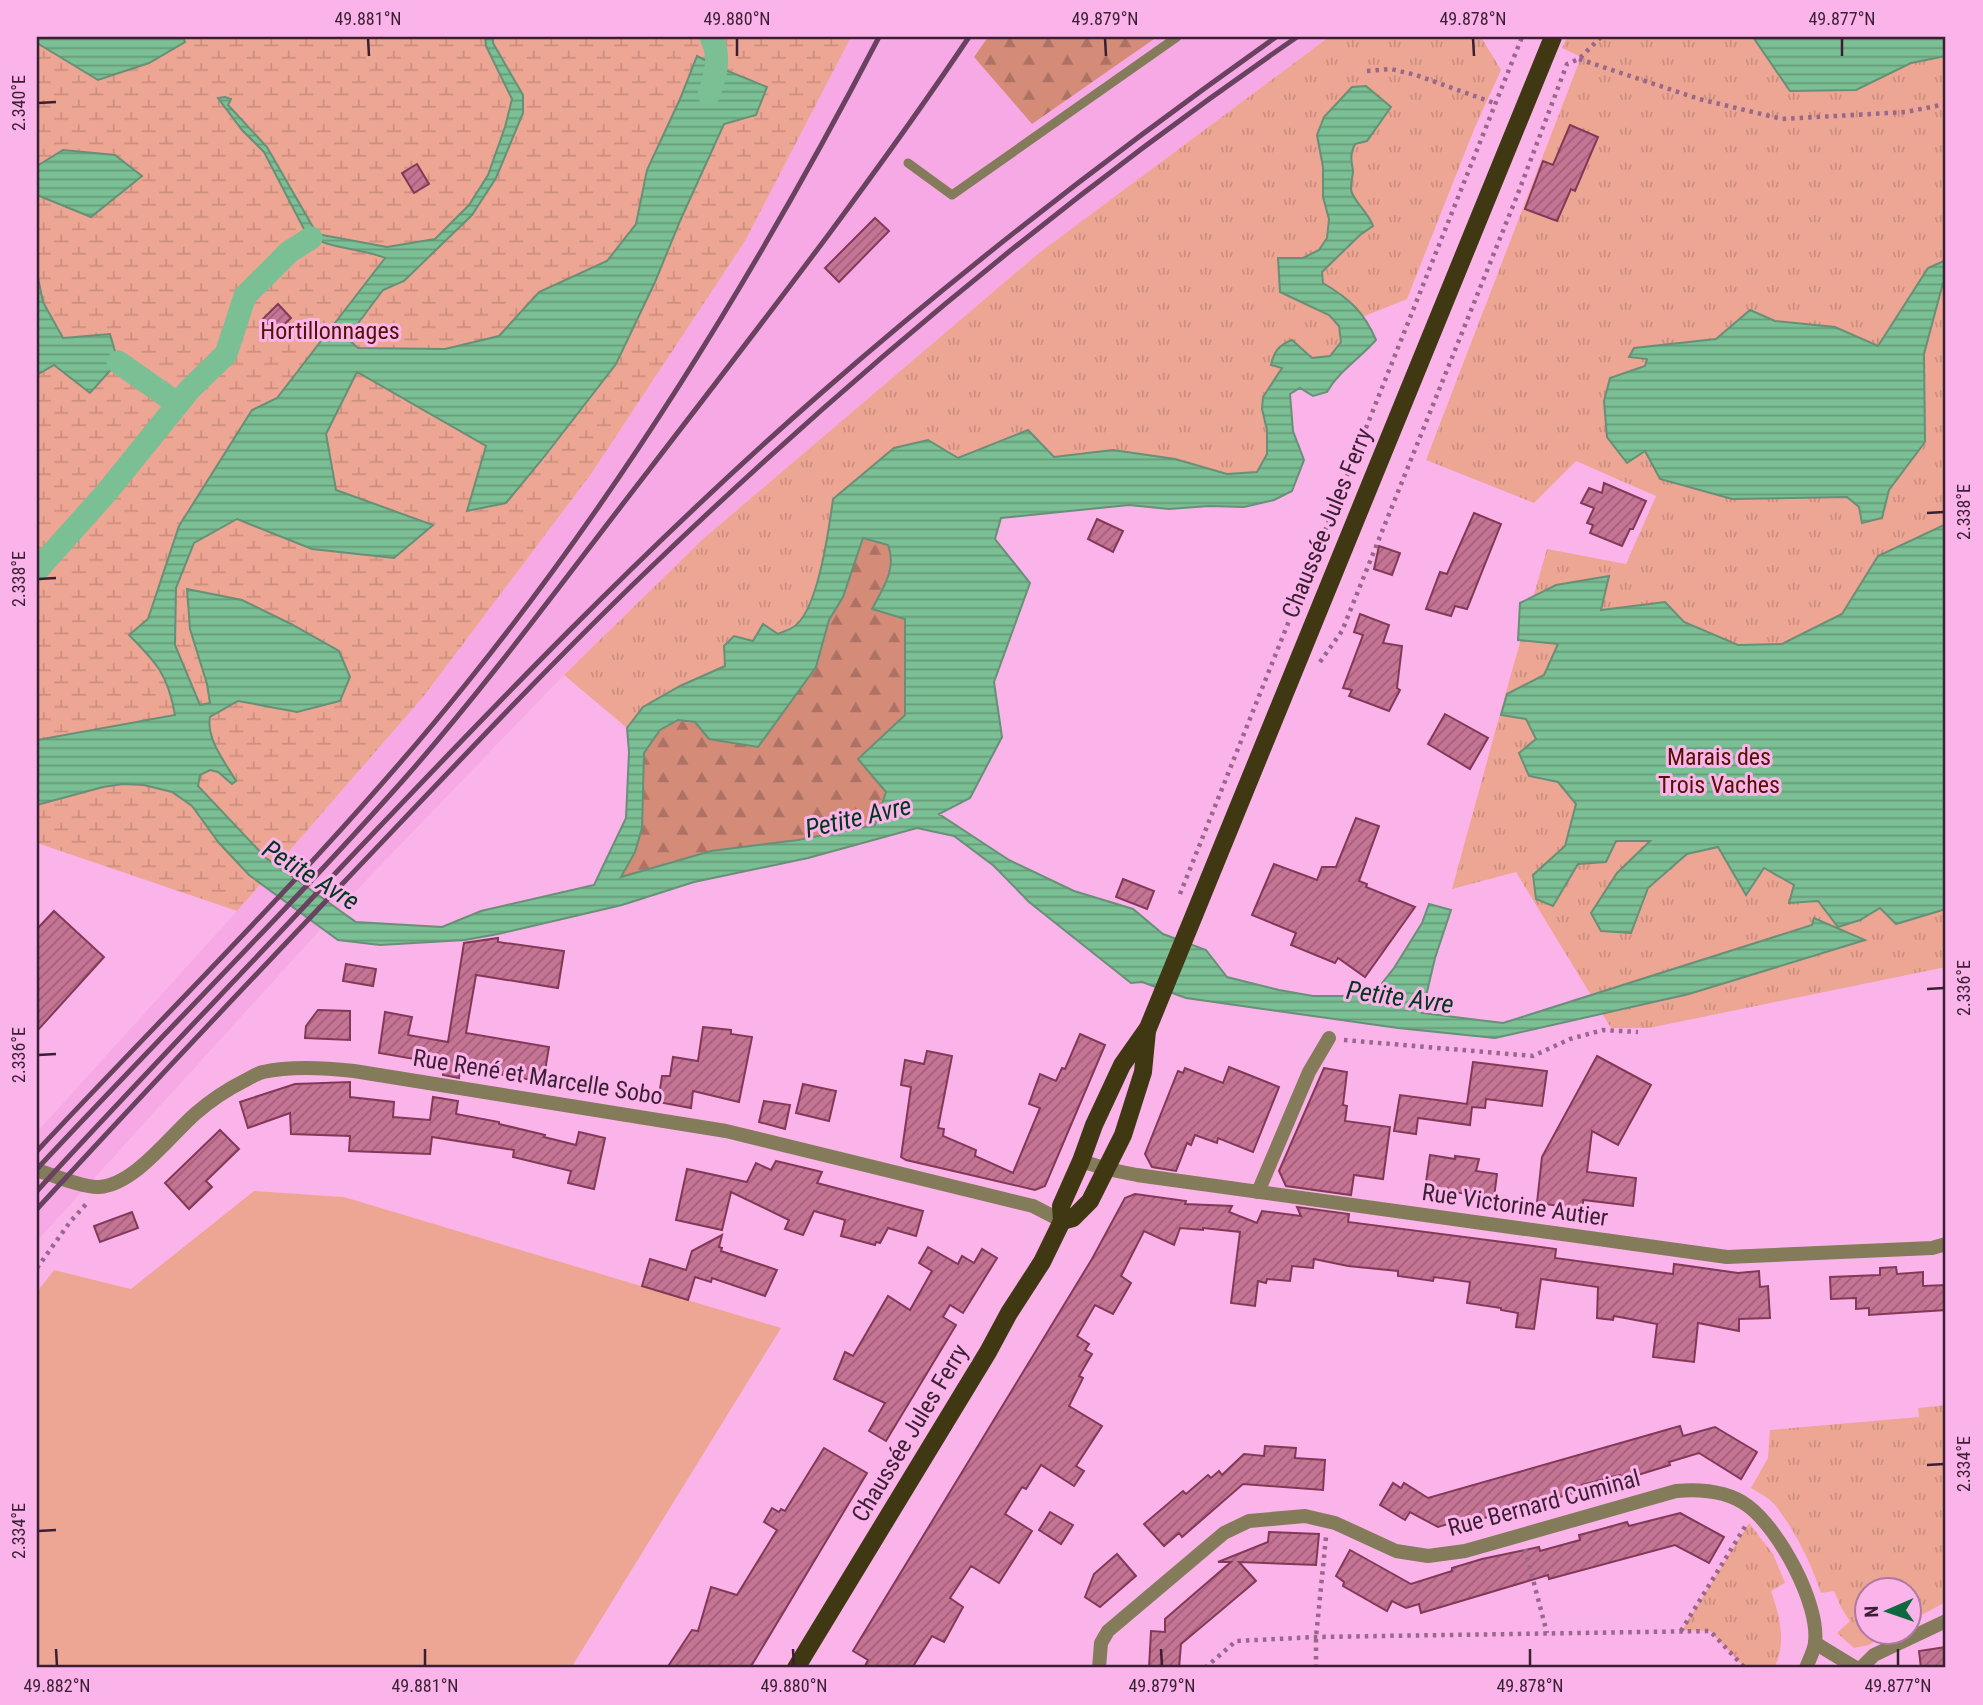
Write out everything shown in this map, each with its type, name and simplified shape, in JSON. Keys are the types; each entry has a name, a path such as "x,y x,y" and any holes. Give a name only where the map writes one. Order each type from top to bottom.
{"main road":[{"name":"Chaussée Jules Ferry","path":"1062,1221 1073,1218 1090,1201 1123,1135 1143,1072 1148,1028 1162,991 1553,37"},
{"name":"Chaussée Jules Ferry","path":"796,1668 1009,1313 1040,1266 1062,1221 1061,1206 1094,1125 1122,1065 1148,1028"}],"street":[{"path":"1258,1192 1309,1072 1329,1038"},
{"name":"Rue René et Marcelle Sobo","path":"101,1187 119,1182 132,1174 215,1097 262,1072 319,1068 354,1070 726,1131 1033,1206 1062,1221"},
{"name":"Rue Victorine Autier","path":"1081,1161 1107,1169 1258,1192 1727,1258 1933,1248 1946,1244"},
{"path":"37,1170 90,1187 101,1187"},
{"name":"Rue Bernard Cuminal","path":"1099,1668 1101,1643 1108,1631 1223,1533 1249,1521 1305,1516 1328,1521 1396,1551 1428,1556 1465,1551 1676,1491 1704,1489 1748,1506 1769,1524 1788,1553 1811,1611 1815,1643 1806,1668"},
{"path":"1815,1643 1858,1668 1874,1654 1946,1621"}],"lane":[{"path":"908,163 952,195 1177,37"}],"path":[{"path":"1176,907 1183,881 1522,37"},
{"path":"1319,663 1342,631 1517,197 1567,64 1579,59 1601,37"},
{"path":"1579,59 1699,99 1782,119 1906,112 1946,104"},
{"path":"1367,71 1391,69 1416,75 1494,103"},
{"path":"1329,1038 1381,1045 1533,1056 1570,1039 1603,1030 1638,1032"},
{"path":"37,1268 69,1222 101,1187"},
{"path":"1681,1631 1754,1512"},
{"path":"1316,1668 1316,1637 1328,1521"},
{"path":"1521,1535 1547,1633"},
{"path":"1205,1668 1236,1641 1316,1637 1710,1630 1745,1668"}],"shaded area":[{"path":"851,37 988,37 974,57 1032,124 1157,37 1329,37 1039,253 703,539 564,675 351,896 37,1241 37,1132 237,911 423,697 591,474 745,241"}],"green space":[{"name":"Hortillonnages","path":"37,37 851,37 745,241 591,474 423,697 237,911 37,843"},
{"path":"988,37 1157,37 1032,124 974,57"},
{"path":"1329,37 1481,37 1501,70 1475,127 1407,299 1340,326 1341,342 1330,356 1312,358 1292,340 1280,346 1276,352 1272,365 1283,367 1263,397 1267,454 1257,472 1227,474 1175,459 1113,450 1054,457 1028,430 958,458 928,440 833,499 825,556 811,601 798,624 778,634 753,641 725,666 680,686 643,707 627,728 564,675 703,539 1039,253"},
{"name":"Marais des Trois Vaches","path":"1567,37 1946,37 1946,967 1649,1028 1611,1028 1516,872 1452,889 1547,549 1626,564 1656,496 1576,461 1534,503 1426,460 1581,57 1562,48"},
{"path":"863,538 888,545 890,554 888,578 872,609 905,619 905,715 859,759 886,792 875,826 621,877 635,853 642,828 644,752 660,730 678,720 695,722 709,739 790,702 816,667 829,620 843,597"},
{"path":"254,1191 344,1197 781,1328 571,1668 37,1668 37,1292 54,1270 131,1289"},
{"path":"1946,1405 1946,1602 1924,1614 1924,1576 1854,1576 1854,1646 1864,1646 1854,1648 1837,1633 1850,1621 1834,1591 1821,1593 1807,1558 1788,1523 1772,1502 1751,1488 1768,1458 1770,1430 1919,1417 1918,1408"},
{"path":"1749,1523 1773,1554 1785,1583 1771,1591 1781,1640 1774,1668 1745,1668 1710,1631 1682,1630"}],"water":[{"path":"37,37 183,37 185,42 149,63 98,80 37,43"},
{"name":"Petite Avre","path":"485,37 493,37 493,43 523,95 523,113 496,178 472,215 404,281 383,290 347,338 358,348 445,349 499,336 539,292 607,261 636,224 647,170 697,56 767,87 756,115 724,124 616,364 506,503 467,511 486,446 357,372 326,434 336,490 433,525 394,558 312,549 237,519 194,543 176,588 175,645 200,705 210,703 190,629 187,589 242,600 291,624 339,651 350,677 340,701 297,712 238,701 210,717 214,742 236,781 232,784 218,772 210,770 200,775 198,786 266,858 356,922 442,927 481,911 594,885 626,818 629,752 627,728 643,707 680,686 725,666 724,646 734,636 753,641 763,624 778,634 797,624 805,614 817,583 833,499 894,448 928,440 958,458 1028,430 1054,457 1113,450 1175,459 1227,474 1257,472 1267,454 1263,397 1282,368 1271,365 1276,352 1280,346 1292,340 1312,358 1330,356 1341,342 1339,326 1329,315 1280,292 1278,258 1303,258 1319,250 1327,238 1329,219 1323,197 1323,167 1317,135 1324,117 1352,87 1366,86 1391,107 1367,141 1355,144 1351,160 1351,190 1373,226 1322,272 1323,283 1355,307 1376,340 1327,392 1313,396 1300,388 1290,394 1293,431 1304,460 1292,491 1274,500 1244,507 1169,509 1129,505 1001,518 995,539 1030,583 994,682 1002,737 970,798 939,814 1009,860 1074,891 1133,909 1163,934 1206,950 1227,977 1279,990 1313,996 1349,996 1379,987 1422,923 1429,904 1451,910 1435,958 1422,1013 1503,1023 1812,925 1814,918 1865,940 1689,994 1495,1038 1398,1028 1186,998 1142,982 1131,983 1029,902 994,866 954,836 917,828 808,858 694,882 622,905 498,934 465,940 380,945 338,940 249,875 219,843 192,806 172,792 144,785 123,784 37,805 37,740 175,715 169,690 160,670 129,635 148,619 179,526 252,410 277,398 385,258 323,242 306,233 264,152 242,130 218,98 231,99 228,105 267,147 317,234 387,247 435,239 469,205 488,175 505,127 512,99 486,46","holes":["863,538 888,545 890,570 872,609 905,619 905,715 858,759 886,792 875,825 798,840 711,851 621,877 635,852 642,828 644,753 660,730 678,720 695,722 709,739 758,747 816,667 829,620 843,597"]},
{"path":"1753,37 1946,37 1946,56 1911,63 1856,90 1790,91"},
{"path":"63,150 115,155 142,176 91,217 37,195 37,166"},
{"path":"1946,260 1946,281 1943,283 1924,354 1925,442 1889,490 1882,518 1862,523 1859,507 1847,497 1732,499 1660,479 1645,451 1627,463 1607,437 1604,401 1610,378 1645,366 1647,359 1629,357 1634,348 1716,339 1750,310 1775,321 1835,327 1878,346 1928,268"},
{"path":"37,273 43,302 63,338 110,334 118,362 90,393 54,365 37,375"},
{"path":"1946,524 1946,909 1896,924 1880,908 1860,920 1838,927 1818,901 1789,903 1794,885 1764,868 1746,895 1718,847 1687,854 1648,888 1631,933 1601,931 1591,913 1617,873 1650,841 1616,841 1606,862 1578,864 1553,906 1536,899 1533,875 1565,846 1576,804 1558,782 1529,776 1519,753 1536,739 1526,719 1501,715 1507,694 1544,675 1558,644 1518,640 1520,603 1556,585 1609,576 1601,610 1665,602 1684,622 1738,645 1782,644 1842,614 1878,556"}],"building":[{"path":"1570,125 1598,137 1575,191 1571,189 1557,221 1525,209 1543,161 1553,165"},
{"path":"417,164 429,184 414,193 402,173"},
{"path":"875,218 889,231 839,282 825,268"},
{"path":"278,304 291,318 276,332 263,319"},
{"path":"1604,483 1646,501 1622,546 1590,533 1593,525 1587,523 1594,508 1581,503 1589,488 1602,493"},
{"path":"1474,513 1501,524 1467,609 1455,606 1451,616 1426,609 1440,572 1447,574"},
{"path":"1097,519 1123,531 1113,552 1088,539"},
{"path":"1379,546 1400,553 1392,575 1374,569"},
{"path":"1360,614 1389,625 1383,643 1402,646 1397,688 1400,690 1389,711 1349,696 1352,690 1343,688 1363,635 1354,632"},
{"path":"1445,714 1488,738 1470,769 1428,744"},
{"path":"1356,818 1379,826 1359,881 1367,884 1366,887 1415,907 1365,977 1338,958 1335,963 1291,945 1296,933 1252,915 1274,864 1317,880 1322,867 1336,867"},
{"path":"1123,879 1154,891 1147,909 1116,897"},
{"path":"54,911 104,957 37,1031 37,929"},
{"path":"498,938 498,942 564,951 558,988 476,975 466,1033 549,1047 543,1082 460,1067 459,1078 443,1075 444,1064 379,1053 385,1012 412,1017 408,1035 448,1042 464,943"},
{"path":"346,964 376,969 373,986 343,981"},
{"path":"318,1010 350,1011 350,1040 305,1038 306,1026"},
{"path":"703,1027 731,1030 731,1034 752,1037 739,1102 693,1091 691,1108 658,1102 662,1076 670,1076 673,1057 698,1061"},
{"path":"1080,1034 1105,1045 1045,1186 1035,1190 901,1157 911,1087 901,1085 905,1060 924,1064 927,1051 952,1056 938,1128 944,1129 943,1136 976,1150 975,1156 1013,1173 1040,1108 1029,1104 1040,1074 1056,1081 1062,1068 1065,1069"},
{"path":"1597,1056 1651,1085 1618,1145 1592,1131 1587,1172 1636,1178 1633,1206 1583,1200 1583,1209 1537,1203 1542,1157"},
{"path":"1473,1062 1547,1071 1542,1106 1486,1099 1485,1108 1472,1107 1470,1125 1418,1118 1416,1134 1394,1131 1400,1095 1467,1104"},
{"path":"1229,1067 1279,1087 1253,1152 1218,1138 1217,1143 1195,1135 1191,1145 1187,1143 1176,1171 1152,1167 1145,1154 1178,1071 1183,1073 1185,1068 1223,1083"},
{"path":"1324,1068 1347,1072 1343,1105 1347,1106 1345,1121 1390,1127 1383,1179 1354,1175 1351,1195 1286,1186 1279,1171"},
{"path":"350,1082 350,1097 394,1102 393,1117 430,1120 433,1097 458,1101 456,1114 499,1122 576,1145 579,1132 605,1138 594,1189 568,1183 571,1171 513,1157 514,1150 432,1137 430,1154 349,1151 350,1136 291,1134 290,1113 248,1128 240,1102 295,1084"},
{"path":"803,1084 836,1091 829,1121 796,1113"},
{"path":"764,1101 790,1105 785,1129 759,1122"},
{"path":"220,1130 239,1149 206,1181 212,1187 189,1209 165,1183"},
{"path":"1430,1155 1479,1159 1476,1171 1497,1174 1494,1197 1425,1189"},
{"path":"776,1161 822,1172 817,1183 923,1211 916,1236 888,1228 880,1243 876,1242 875,1245 841,1236 845,1220 814,1211 803,1235 785,1229 789,1220 731,1192 722,1230 676,1220 687,1169 747,1182 756,1163 771,1170"},
{"path":"1135,1194 1186,1201 1185,1204 1232,1206 1229,1212 1257,1223 1262,1211 1301,1216 1297,1207 1349,1214 1348,1222 1556,1249 1555,1258 1673,1274 1674,1264 1738,1273 1759,1271 1760,1287 1768,1286 1770,1318 1739,1319 1739,1331 1698,1323 1694,1362 1653,1357 1657,1324 1614,1316 1613,1320 1597,1318 1598,1287 1541,1279 1534,1329 1516,1327 1518,1313 1467,1303 1470,1282 1398,1276 1398,1271 1348,1266 1314,1259 1313,1268 1292,1266 1290,1281 1258,1281 1255,1306 1231,1303 1240,1232 1180,1228 1174,1245 1144,1231 1121,1276 1131,1283 1113,1314 1095,1305 1077,1336 1089,1344 1085,1350 1092,1354 1079,1376 1083,1378 1069,1406 1102,1426 1076,1466 1084,1471 1074,1486 1041,1465 1026,1489 1022,1487 1005,1514 1032,1531 999,1583 971,1566 950,1598 963,1607 944,1642 932,1636 912,1668 864,1668 868,1660 853,1651 1092,1259 1125,1198"},
{"path":"132,1212 138,1228 100,1242 94,1226"},
{"path":"722,1235 719,1247 722,1248 721,1251 777,1270 765,1296 712,1278 711,1282 695,1277 688,1300 642,1286 650,1259 686,1270 692,1251"},
{"path":"928,1247 958,1264 962,1256 974,1263 982,1249 997,1258 963,1313 950,1305 943,1317 956,1325 886,1441 869,1431 885,1403 834,1379 845,1352 853,1356 888,1296 910,1310 932,1271 919,1263"},
{"path":"1896,1267 1897,1274 1923,1272 1923,1286 1946,1285 1946,1310 1869,1315 1869,1308 1856,1309 1856,1298 1831,1299 1830,1277 1880,1275 1880,1268"},
{"path":"1680,1426 1683,1436 1715,1427 1757,1452 1741,1479 1699,1453 1641,1474 1621,1479 1620,1475 1582,1485 1583,1490 1543,1502 1534,1504 1533,1500 1495,1510 1497,1515 1476,1520 1475,1516 1438,1527 1410,1512 1405,1520 1380,1505 1393,1483 1401,1488 1404,1483 1428,1498"},
{"path":"1265,1446 1296,1448 1295,1458 1325,1460 1323,1490 1243,1484 1182,1537 1179,1533 1164,1546 1144,1524 1183,1491 1186,1494 1208,1475 1211,1478 1219,1471 1222,1475 1244,1454 1264,1456"},
{"path":"824,1448 867,1473 750,1668 667,1668 692,1630 698,1631 711,1587 737,1595 777,1530 764,1522 772,1508 779,1512 781,1509 785,1511"},
{"path":"1050,1512 1073,1525 1061,1544 1039,1530"},
{"path":"1680,1513 1724,1537 1709,1563 1675,1545 1549,1579 1548,1575 1421,1613 1419,1604 1406,1608 1392,1601 1387,1611 1343,1586 1344,1582 1336,1576 1350,1550 1411,1584 1482,1559 1539,1547 1540,1551 1580,1540 1579,1535 1627,1522 1629,1526"},
{"path":"1269,1532 1319,1534 1316,1565 1239,1562 1256,1581 1181,1644 1179,1668 1149,1668 1151,1631 1165,1632 1165,1619 1231,1562 1218,1562 1268,1542"},
{"path":"1117,1554 1136,1576 1100,1607 1085,1597 1094,1574"},
{"path":"1946,1647 1946,1668 1921,1668 1919,1651"}],"waterway":[{"path":"709,94 716,66 716,52 711,37"},
{"path":"37,570 106,493 190,389 226,354 245,296 289,252 311,238"},
{"path":"118,362 178,404"}],"railway":[{"path":"37,1151 310,864 415,745 525,608 582,531 689,371 787,206 879,37"},
{"path":"37,1169 315,876 406,777 469,702 812,256 969,37"},
{"path":"37,1191 568,631 755,452 986,255 1158,122 1276,37"},
{"path":"37,1209 495,723 609,608 724,498 881,358 1043,224 1297,37"}]}
